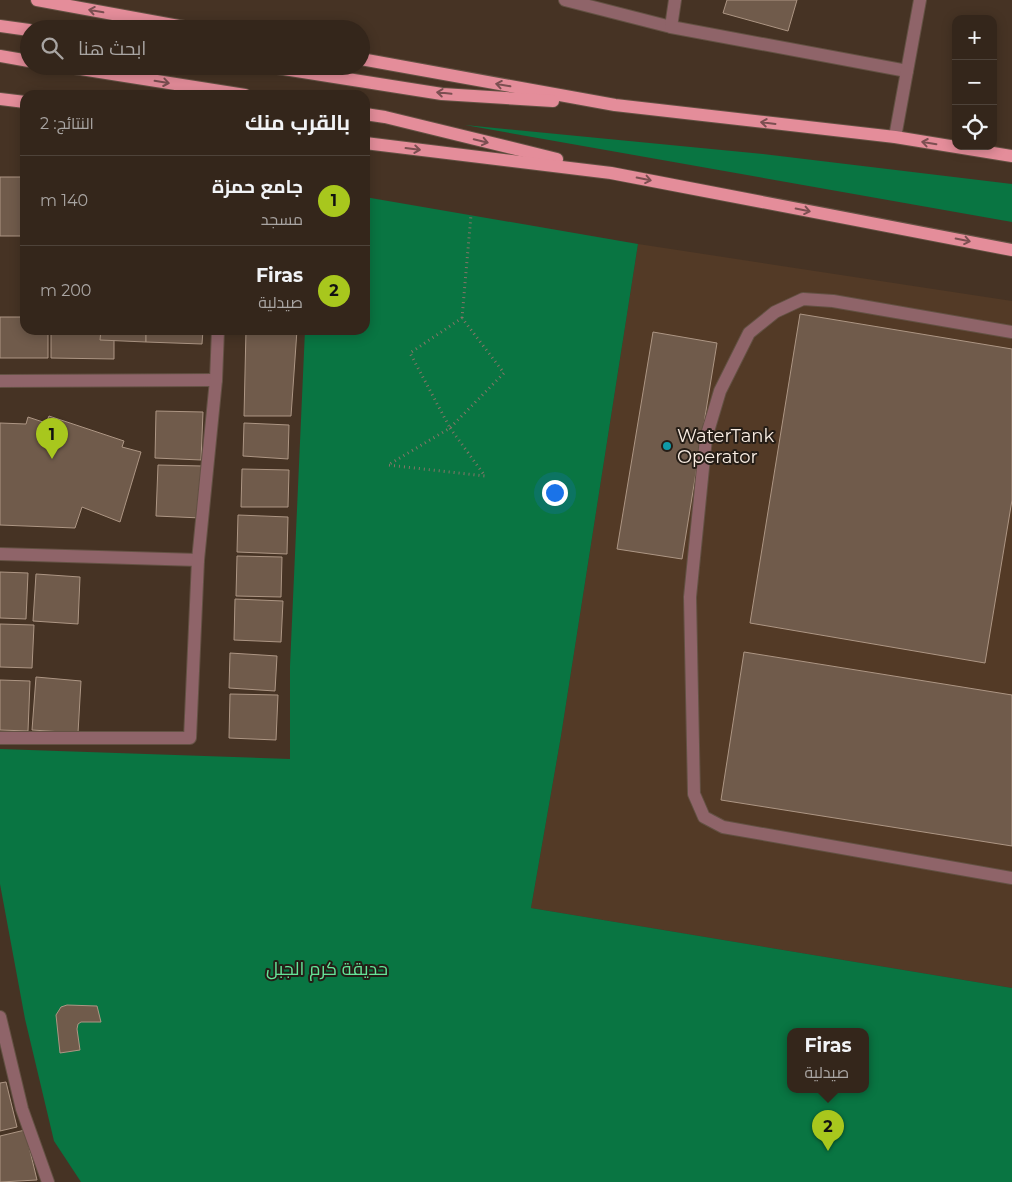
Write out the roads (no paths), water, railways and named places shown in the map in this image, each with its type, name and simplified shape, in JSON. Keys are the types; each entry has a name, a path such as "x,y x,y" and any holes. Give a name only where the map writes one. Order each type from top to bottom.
{"main road":[{"path":"37,0 146,20"},
{"path":"0,26 20,29"},
{"path":"0,56 20,59"},
{"path":"370,61 615,105"},
{"path":"119,75 213,90"},
{"path":"322,75 442,94 615,105 895,137 1012,156"},
{"path":"0,99 20,101"},
{"path":"370,115 612,173 1012,250"},
{"path":"370,144 612,173"}],"street":[{"path":"565,0 671,27 907,72"},
{"path":"671,27 675,0"},
{"path":"895,137 920,0"},
{"path":"1012,332 833,301 803,299 775,312 749,333 720,391 706,438 690,597 694,794 704,817 723,827 1012,878"},
{"path":"0,738 190,738 198,560 216,380 218,335"},
{"path":"0,381 216,380"},
{"path":"0,554 198,560"},
{"path":"0,1017 22,1109 48,1182"}],"place":[{"name":"WaterTank Operator","path":"667,446"},
{"name":"جامع حمزة","path":"52,459"},
{"name":"Firas","path":"828,1151"}],"park label":[{"name":"حديقة كرم الجبل","path":"327,969"}]}
